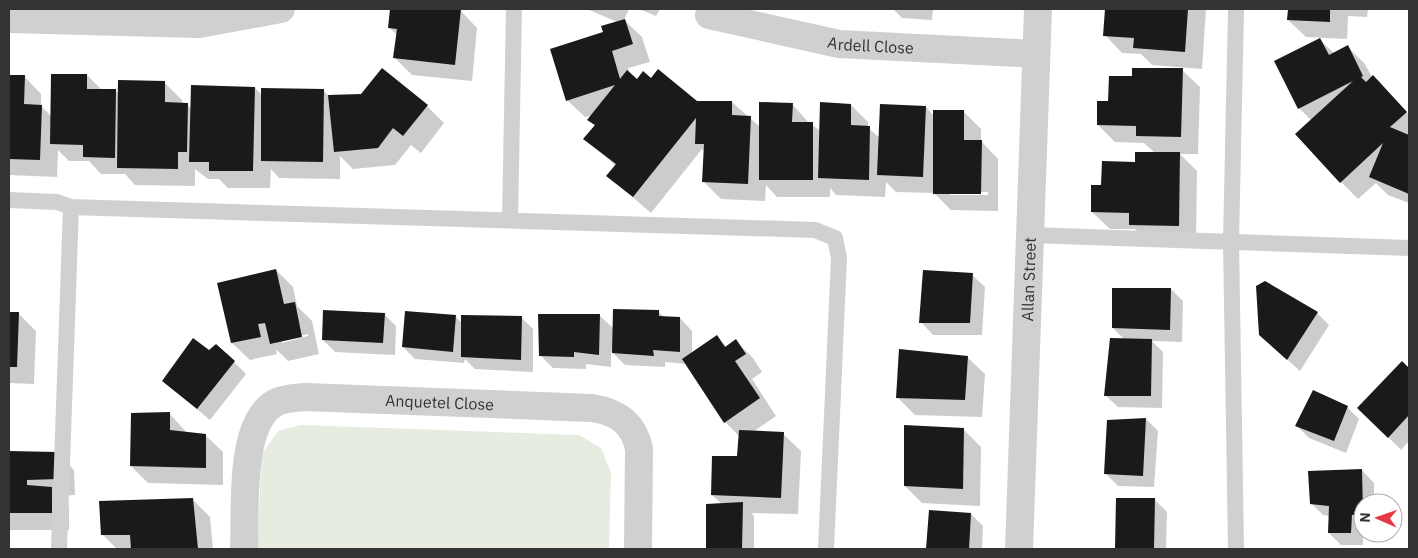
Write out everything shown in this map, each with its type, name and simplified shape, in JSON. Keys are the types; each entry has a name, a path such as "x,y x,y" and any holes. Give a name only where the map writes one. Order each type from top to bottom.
{"street":[{"path":"9,19 200,24 281,9"},
{"name":"Allan Street","path":"1019,549 1038,9"},
{"name":"Ardell Close","path":"709,15 840,44 1036,54"},
{"name":"Anquetel Close","path":"244,549 248,452 252,433 264,412 276,403 305,397 592,408 613,412 630,425 638,442 640,468 638,549"}],"lane":[{"path":"510,220 514,9"},
{"path":"1236,9 1231,241 1236,549"},
{"path":"9,200 57,202 71,207 815,230 835,238 839,258 826,549"},
{"path":"59,549 71,207"},
{"path":"1029,236 1409,248"}],"shaded area":[{"path":"300,425 579,435 601,448 611,473 609,549 258,549 261,455 278,431"}],"building":[{"path":"390,9 461,9 455,65 393,58 397,29 388,28"},
{"path":"1105,9 1188,9 1185,52 1133,48 1134,38 1103,36"},
{"path":"1288,9 1330,9 1330,22 1287,20"},
{"path":"625,19 633,44 612,51 620,79 627,70 637,79 643,71 651,78 658,69 697,101 732,101 732,115 751,116 748,184 702,182 704,144 695,144 696,118 633,197 606,176 616,164 583,139 595,125 587,120 615,85 566,101 550,49 603,32 601,26"},
{"path":"1320,38 1329,55 1348,45 1363,76 1361,77 1366,82 1373,75 1407,112 1390,127 1409,135 1409,194 1369,177 1383,143 1340,183 1295,134 1353,81 1298,109 1274,61"},
{"path":"382,68 428,105 403,136 393,128 378,148 334,152 328,95 361,94"},
{"path":"1132,68 1183,68 1181,137 1136,136 1136,126 1097,125 1097,101 1108,101 1109,76 1132,76"},
{"path":"51,74 87,74 87,89 116,89 115,158 83,157 83,145 50,144"},
{"path":"9,75 25,75 24,104 42,105 40,160 9,159"},
{"path":"118,80 165,81 165,102 188,103 187,152 178,152 178,169 117,168"},
{"path":"191,85 255,87 253,171 209,171 209,162 189,162"},
{"path":"261,88 324,89 323,162 261,161"},
{"path":"759,102 793,103 792,122 813,122 813,180 759,180"},
{"path":"820,102 851,104 851,125 870,126 869,180 818,178"},
{"path":"880,104 926,106 923,177 877,175"},
{"path":"933,110 964,110 964,140 982,140 981,194 933,194"},
{"path":"1135,152 1180,152 1179,226 1129,225 1129,213 1091,212 1091,185 1101,185 1102,161 1135,162"},
{"path":"276,269 284,304 295,302 302,337 270,344 265,323 258,324 261,337 231,343 217,283"},
{"path":"923,270 973,273 970,323 919,323"},
{"path":"1265,281 1318,312 1287,360 1259,335 1256,286"},
{"path":"1112,288 1171,288 1170,330 1112,328"},
{"path":"613,309 659,310 659,316 680,317 680,352 653,350 654,356 612,353"},
{"path":"323,310 385,313 383,343 322,340"},
{"path":"405,311 456,315 453,352 402,347"},
{"path":"9,312 19,312 17,367 9,367"},
{"path":"538,314 600,314 599,355 574,352 574,357 539,356"},
{"path":"461,315 522,316 521,360 461,357"},
{"path":"717,335 725,347 736,339 746,354 735,361 760,398 724,423 682,359"},
{"path":"193,338 209,350 216,344 235,361 197,409 162,381"},
{"path":"1110,338 1152,339 1151,396 1104,396"},
{"path":"899,349 968,356 965,400 896,398"},
{"path":"1402,361 1409,368 1409,415 1388,438 1357,408"},
{"path":"1313,390 1348,406 1334,441 1295,426"},
{"path":"170,412 170,430 206,434 206,468 130,466 131,413"},
{"path":"1146,418 1143,476 1104,474 1107,420"},
{"path":"904,425 964,428 963,489 904,486"},
{"path":"739,430 784,432 781,498 711,495 712,456 737,456"},
{"path":"9,451 57,452 58,479 27,480 27,485 52,487 52,513 9,513"},
{"path":"1362,469 1363,493 1353,493 1351,533 1328,533 1329,506 1310,504 1308,471"},
{"path":"193,498 198,549 131,549 130,535 101,535 99,501"},
{"path":"1116,498 1155,498 1154,549 1115,549"},
{"path":"743,502 742,549 706,549 706,504"},
{"path":"929,510 971,513 969,549 926,549"}]}
